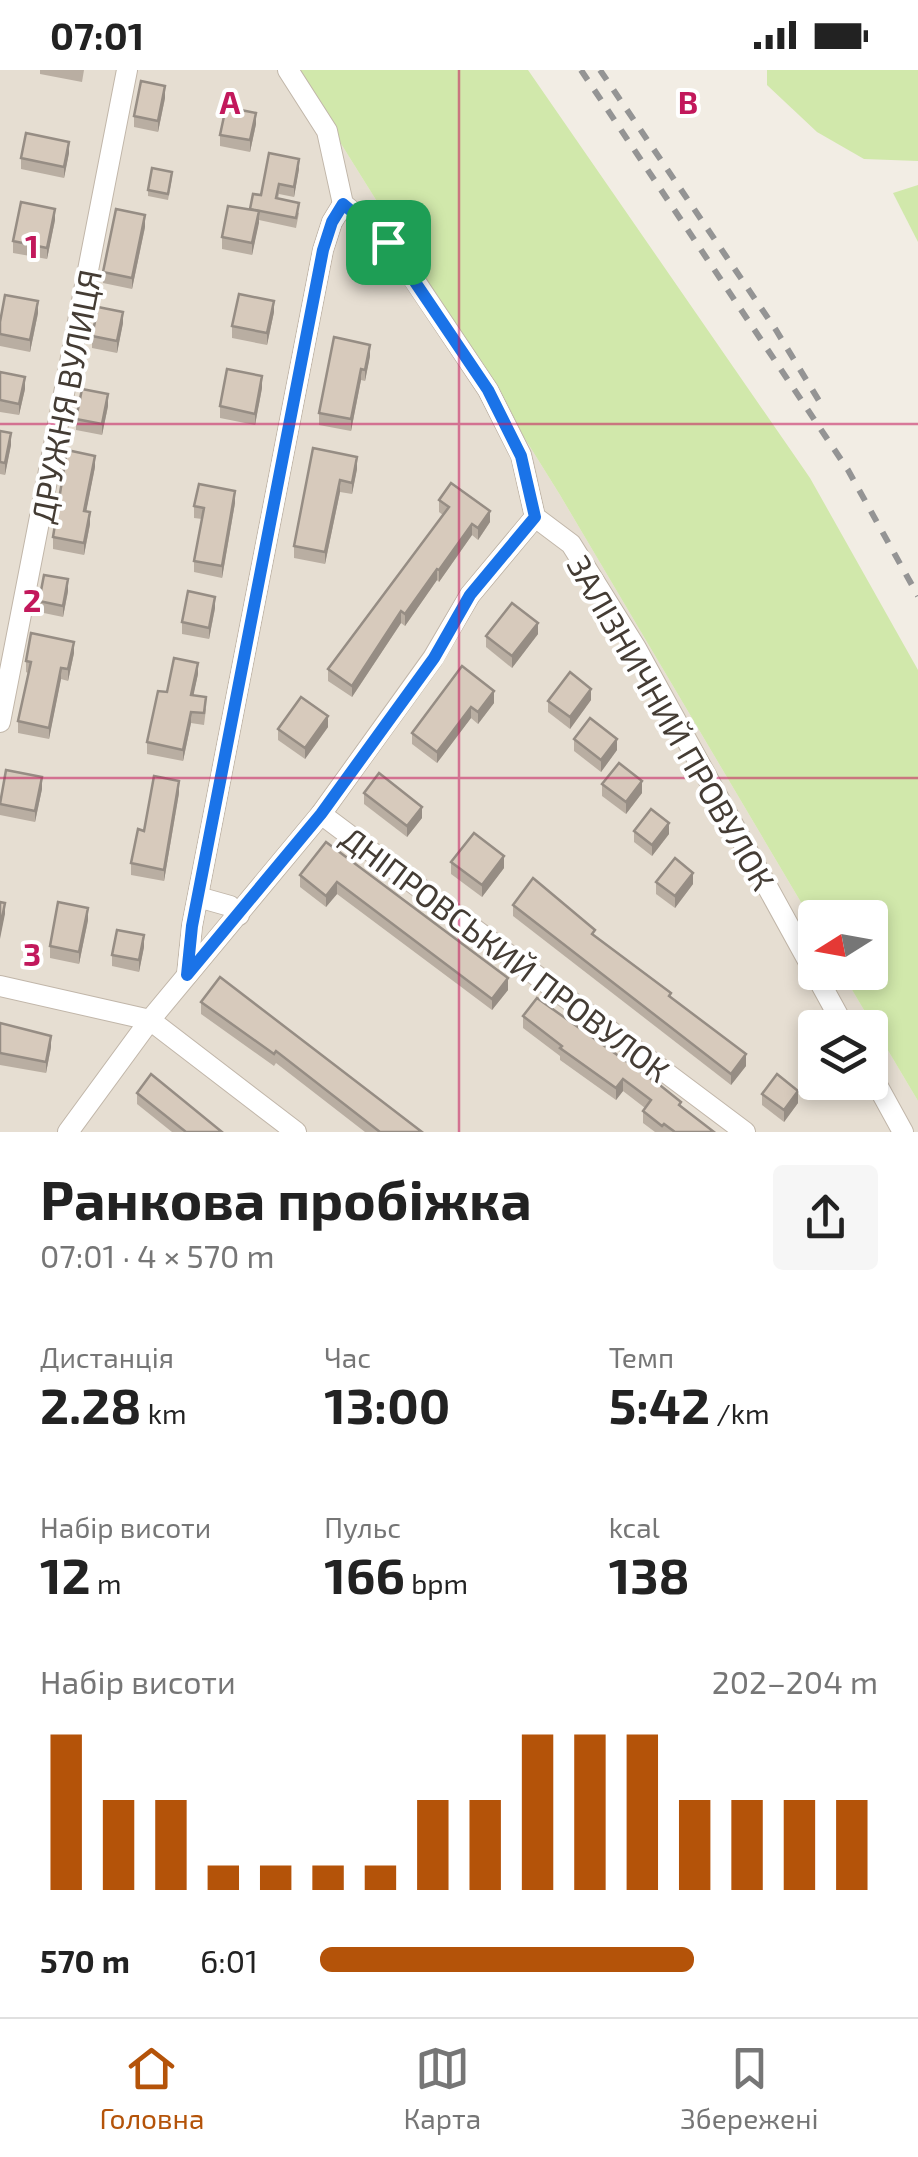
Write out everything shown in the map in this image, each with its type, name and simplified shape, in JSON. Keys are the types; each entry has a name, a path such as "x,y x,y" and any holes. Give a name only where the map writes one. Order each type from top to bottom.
{"street":[{"name":"ДРУЖНЯ ВУЛИЦЯ","path":"0,722 127,70"},
{"path":"288,70 327,131 343,204 388,242 488,390 521,456 535,517"},
{"path":"187,975 198,897 323,250 343,204"},
{"name":"ДНІПРОВСЬКИЙ ПРОВУЛОК","path":"535,517 470,595 434,658 321,814 745,1132"},
{"name":"ЗАЛІЗНИЧНИЙ ПРОВУЛОК","path":"535,517 571,544 636,648 835,1010"},
{"path":"68,1132 150,1020 321,814"},
{"path":"198,897 230,906 238,915"},
{"path":"0,986 150,1020 296,1132"},
{"path":"885,1100 903,1132"}],"shaded area":[{"path":"0,70 295,70 560,495 800,900 798,990 852,990 864,1010 798,1010 798,1100 888,1100 888,1050 918,1101 918,1132 0,1132"}],"green space":[{"path":"295,70 528,70 810,478 918,670 918,1101 888,1050 888,1010 864,1010 852,990 888,990 888,900 800,900 560,495"},
{"path":"767,70 918,70 918,161 864,159 817,132 767,85"},
{"path":"918,185 918,242 893,193"}],"building":[{"path":"141,81 165,86 158,121 134,116"},
{"path":"226,107 256,113 250,140 220,135"},
{"path":"26,133 69,142 64,167 21,158"},
{"path":"269,153 299,159 294,187 279,184 276,198 299,203 296,218 250,209 253,194 261,195"},
{"path":"152,168 172,172 168,194 148,190"},
{"path":"21,202 55,209 47,248 13,241"},
{"path":"228,206 259,211 252,243 222,237"},
{"path":"116,209 145,215 132,278 103,272"},
{"path":"239,294 274,301 267,333 232,326"},
{"path":"5,295 38,301 30,340 0,334"},
{"path":"98,307 123,312 117,341 92,336"},
{"path":"334,337 370,345 351,419 319,413"},
{"path":"227,369 262,376 255,414 220,406"},
{"path":"0,372 25,377 19,404 0,400"},
{"path":"82,389 108,394 102,424 76,419"},
{"path":"0,431 11,433 5,463 0,462"},
{"path":"313,448 357,457 352,483 340,480 325,552 294,546"},
{"path":"67,450 95,456 84,511 90,512 84,543 53,537"},
{"path":"451,483 490,511 478,528 472,524 405,614 401,611 352,686 328,669 449,507 439,500"},
{"path":"199,484 235,491 222,566 194,561 204,508 194,506"},
{"path":"44,575 68,579 63,606 39,601"},
{"path":"188,591 215,597 209,628 182,622"},
{"path":"512,603 538,623 512,656 486,636"},
{"path":"31,633 74,642 68,669 61,668 49,728 18,721 31,662 26,661"},
{"path":"174,658 198,663 191,695 206,697 204,713 191,712 183,750 147,742 158,691 167,692"},
{"path":"462,666 494,691 478,712 471,707 437,752 412,733"},
{"path":"570,672 591,689 570,717 548,701"},
{"path":"301,697 328,716 305,748 278,729"},
{"path":"590,718 617,739 601,760 574,739"},
{"path":"619,763 642,781 626,802 602,784"},
{"path":"6,770 42,777 35,811 0,804"},
{"path":"379,773 422,807 407,826 364,793"},
{"path":"154,776 179,781 164,870 131,863 138,829 144,831"},
{"path":"651,809 669,823 652,845 634,831"},
{"path":"474,833 504,856 482,885 451,862"},
{"path":"326,842 508,978 492,999 337,882 326,896 300,875"},
{"path":"675,858 693,873 675,896 656,882"},
{"path":"533,878 595,930 592,934 746,1054 731,1074 513,905"},
{"path":"0,902 5,903 0,928"},
{"path":"58,902 88,908 79,952 50,946"},
{"path":"117,930 144,935 139,960 112,955"},
{"path":"220,977 422,1132 380,1132 276,1051 274,1054 201,1002"},
{"path":"537,998 661,1086 714,1132 675,1132 662,1126 643,1111 651,1100 623,1079 616,1088 523,1016"},
{"path":"0,1023 51,1036 46,1062 0,1053"},
{"path":"151,1074 222,1132 186,1132 137,1093"},
{"path":"777,1074 798,1091 784,1110 762,1094"}],"railway":[{"path":"581,70 848,470 918,596"},
{"path":"600,70 776,330 821,404"}],"route":[{"path":"343,204 388,242 488,390 521,456 535,517 470,595 434,658 321,814 187,975 192,926 323,250 343,204"}]}
